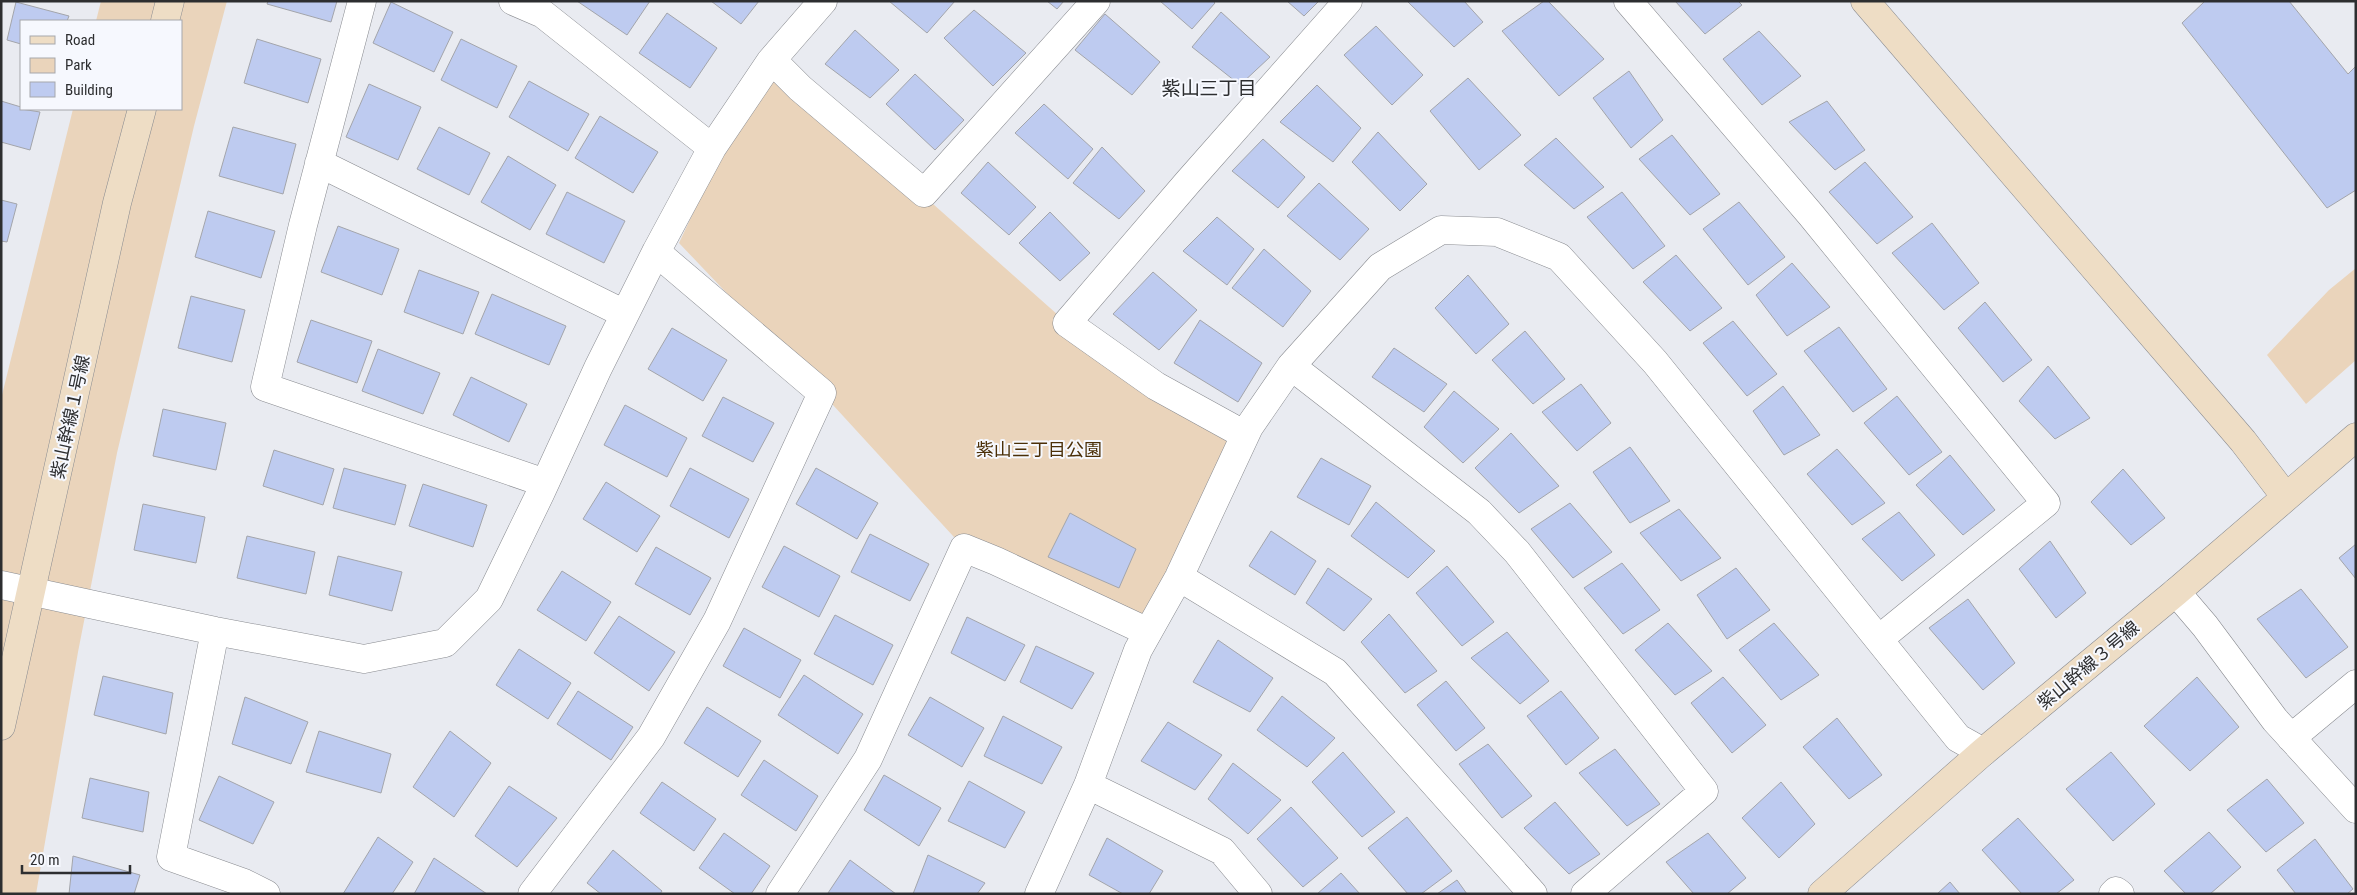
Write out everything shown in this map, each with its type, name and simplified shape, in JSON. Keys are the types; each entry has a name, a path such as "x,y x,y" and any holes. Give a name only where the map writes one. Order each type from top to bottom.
{"street":[{"path":"165,20 170,1"},
{"path":"362,1 319,163 265,387 545,483"},
{"path":"513,1 543,14 712,148"},
{"path":"1,585 216,631 364,658 445,643 489,599 625,314 712,148 772,60 823,1"},
{"path":"772,60 800,88 924,193 1096,1"},
{"path":"1245,435 1156,386 1067,323 1188,182 1348,1"},
{"path":"1628,1 1811,215 2046,503 1879,639"},
{"path":"1865,1 2243,441 2285,496"},
{"name":"紫山幹線１号線","path":"1,726 117,203 142,110"},
{"path":"319,163 625,314"},
{"path":"1039,894 1088,785 1138,650 1180,576 1245,435 1291,366 1380,267 1441,230 1497,232 1559,257 1655,362 1958,738 1983,752"},
{"path":"532,894 651,737 717,621 822,393 656,252"},
{"path":"1291,366 1479,512 1517,552 1704,791 1585,894"},
{"name":"紫山幹線３号線","path":"1822,894 1983,752 2176,592 2285,496 2356,437"},
{"path":"780,894 868,759 964,548 996,560 1148,632"},
{"path":"1180,576 1335,672 1533,894"},
{"path":"2176,592 2205,626 2275,720 2356,809"},
{"path":"216,631 171,857 244,883 266,894"},
{"path":"2292,738 2356,684"},
{"path":"1088,785 1222,851 1258,894"},
{"path":"2112,894 2116,891 2120,894"}],"green space":[{"path":"101,1 227,1 194,126 117,453 78,652 36,894 1,894 1,399 73,110 182,110 182,20 96,20"},
{"name":"紫山三丁目公園","path":"781,69 1067,323 1245,435 1148,632 964,548 822,393 679,243 711,175"},
{"path":"2356,268 2356,360 2306,404 2267,355 2329,290"}],"building":[{"path":"268,1 337,1 331,22 267,4"},
{"path":"577,1 650,1 627,35"},
{"path":"711,1 759,1 741,24"},
{"path":"889,1 955,1 927,33"},
{"path":"1047,1 1064,1 1057,9"},
{"path":"1160,1 1213,1 1215,3 1192,29"},
{"path":"1287,1 1319,1 1304,16"},
{"path":"1407,1 1464,1 1483,22 1454,47"},
{"path":"1544,1 1548,1 1604,59 1559,96 1502,31"},
{"path":"1675,1 1738,1 1742,5 1705,34"},
{"path":"2205,1 2289,1 2348,74 2356,66 2356,190 2327,208 2182,23"},
{"path":"16,2 69,16 67,20 20,20 20,44 7,40"},
{"path":"391,2 453,32 434,72 373,43"},
{"path":"974,10 1026,53 993,86 944,38"},
{"path":"1221,12 1270,57 1240,85 1192,47"},
{"path":"667,13 717,48 690,88 639,53"},
{"path":"1105,14 1160,62 1132,95 1075,50"},
{"path":"1376,26 1423,75 1392,105 1344,55"},
{"path":"855,30 899,70 870,98 825,64"},
{"path":"1759,31 1801,76 1762,105 1723,59"},
{"path":"257,39 321,59 308,103 244,83"},
{"path":"461,39 517,66 497,108 441,80"},
{"path":"1629,71 1663,120 1631,148 1593,98"},
{"path":"915,74 964,120 935,150 886,104"},
{"path":"1468,78 1521,135 1479,170 1430,111"},
{"path":"529,81 589,114 568,151 509,117"},
{"path":"369,84 421,107 398,160 346,137"},
{"path":"1317,85 1361,128 1333,162 1280,122"},
{"path":"1,101 20,107 20,110 40,112 30,150 1,142"},
{"path":"1827,101 1865,150 1835,170 1789,122"},
{"path":"1044,104 1093,149 1068,179 1015,133"},
{"path":"600,116 658,152 633,193 575,158"},
{"path":"233,127 296,144 283,194 219,176"},
{"path":"439,127 490,153 469,195 417,169"},
{"path":"1378,132 1427,184 1400,211 1352,162"},
{"path":"1672,135 1720,194 1690,215 1639,159"},
{"path":"1556,138 1604,187 1574,209 1524,165"},
{"path":"1263,139 1305,177 1278,208 1232,171"},
{"path":"1102,147 1145,191 1119,219 1073,183"},
{"path":"508,156 556,185 530,230 481,202"},
{"path":"988,162 1036,207 1009,235 961,193"},
{"path":"1865,162 1913,217 1877,244 1829,192"},
{"path":"1319,183 1369,229 1340,260 1287,216"},
{"path":"567,192 625,221 604,263 546,234"},
{"path":"1622,192 1665,246 1633,269 1587,217"},
{"path":"1,200 17,204 7,242 1,241"},
{"path":"1739,202 1785,257 1748,285 1703,229"},
{"path":"208,211 275,231 261,278 195,257"},
{"path":"1050,212 1090,253 1060,281 1019,243"},
{"path":"1217,217 1254,249 1227,285 1183,251"},
{"path":"1932,223 1979,283 1944,310 1892,253"},
{"path":"338,226 399,249 382,295 321,272"},
{"path":"1264,249 1311,291 1283,327 1232,288"},
{"path":"1676,255 1722,308 1690,331 1643,282"},
{"path":"1792,263 1830,307 1787,336 1756,295"},
{"path":"419,270 479,292 463,334 404,312"},
{"path":"1153,272 1197,310 1159,350 1113,314"},
{"path":"1468,275 1509,324 1476,354 1435,308"},
{"path":"492,294 566,326 549,365 475,334"},
{"path":"191,296 245,310 232,362 178,348"},
{"path":"1985,302 2032,360 2003,382 1958,328"},
{"path":"311,320 372,341 357,383 297,362"},
{"path":"1200,320 1262,363 1238,402 1174,363"},
{"path":"1733,321 1777,374 1747,396 1703,343"},
{"path":"1839,327 1887,389 1853,412 1804,351"},
{"path":"672,328 727,360 703,401 648,369"},
{"path":"1525,331 1565,379 1533,404 1492,360"},
{"path":"1394,348 1447,384 1424,412 1372,377"},
{"path":"378,349 440,373 423,414 362,391"},
{"path":"2048,366 2090,418 2055,439 2019,401"},
{"path":"471,377 527,404 509,442 453,415"},
{"path":"1581,384 1611,423 1577,451 1542,412"},
{"path":"1783,386 1820,435 1784,455 1753,411"},
{"path":"1454,391 1499,429 1463,463 1424,427"},
{"path":"1897,396 1942,452 1909,475 1864,423"},
{"path":"723,397 774,423 753,462 702,436"},
{"path":"625,405 687,438 667,477 604,445"},
{"path":"163,409 226,423 216,470 153,456"},
{"path":"1511,433 1559,486 1519,513 1475,468"},
{"path":"1630,447 1670,501 1630,523 1593,472"},
{"path":"1837,449 1885,503 1852,525 1807,474"},
{"path":"274,450 334,469 323,505 263,486"},
{"path":"1950,455 1995,510 1963,535 1916,485"},
{"path":"1321,458 1371,486 1349,525 1297,497"},
{"path":"344,468 406,485 395,525 333,508"},
{"path":"690,468 749,499 729,538 670,506"},
{"path":"816,468 878,503 857,539 796,504"},
{"path":"2123,469 2165,518 2131,545 2091,502"},
{"path":"606,482 660,516 637,552 583,519"},
{"path":"423,484 487,505 473,547 409,526"},
{"path":"1376,502 1435,551 1408,578 1351,536"},
{"path":"1570,503 1612,552 1573,578 1531,529"},
{"path":"143,504 205,517 196,563 134,550"},
{"path":"1679,509 1721,558 1681,581 1640,533"},
{"path":"1899,512 1935,555 1902,581 1862,539"},
{"path":"1070,513 1136,549 1119,588 1048,557"},
{"path":"1271,531 1316,561 1295,595 1249,566"},
{"path":"870,534 929,564 910,601 851,572"},
{"path":"247,536 315,552 306,594 237,578"},
{"path":"2050,541 2086,593 2056,618 2019,569"},
{"path":"2356,544 2356,579 2339,558"},
{"path":"784,546 840,576 819,617 762,587"},
{"path":"656,547 711,578 690,615 635,584"},
{"path":"338,556 402,572 392,611 329,595"},
{"path":"1622,563 1660,610 1623,634 1584,588"},
{"path":"1447,566 1494,622 1462,646 1416,593"},
{"path":"1328,568 1372,599 1344,631 1306,603"},
{"path":"1736,568 1770,610 1727,639 1697,595"},
{"path":"562,571 611,602 586,641 537,610"},
{"path":"2301,589 2348,647 2306,678 2257,619"},
{"path":"1968,599 2015,663 1983,690 1929,628"},
{"path":"1389,614 1437,671 1405,693 1361,642"},
{"path":"835,615 893,645 873,685 814,654"},
{"path":"619,616 675,652 649,691 594,653"},
{"path":"967,617 1025,645 1005,681 951,653"},
{"path":"1668,623 1712,671 1675,695 1635,650"},
{"path":"1774,623 1819,675 1781,700 1739,650"},
{"path":"744,628 801,660 780,698 723,666"},
{"path":"1507,632 1549,681 1520,704 1471,658"},
{"path":"1218,640 1273,678 1250,712 1193,682"},
{"path":"1036,646 1094,673 1072,709 1020,682"},
{"path":"519,649 571,683 548,719 496,685"},
{"path":"804,675 863,714 838,754 778,715"},
{"path":"103,676 173,693 166,734 94,715"},
{"path":"1723,677 1766,725 1732,753 1691,703"},
{"path":"2197,677 2239,727 2190,771 2144,726"},
{"path":"1446,681 1485,728 1456,751 1417,705"},
{"path":"578,691 633,727 611,760 557,724"},
{"path":"1561,691 1599,738 1566,765 1527,716"},
{"path":"1282,696 1335,738 1307,767 1257,730"},
{"path":"245,697 308,722 291,764 232,744"},
{"path":"930,697 984,728 962,767 908,735"},
{"path":"707,707 761,741 738,777 684,743"},
{"path":"1003,716 1062,747 1042,784 984,756"},
{"path":"1837,718 1882,775 1849,799 1803,747"},
{"path":"1168,722 1222,755 1195,790 1141,761"},
{"path":"319,731 391,754 381,793 306,772"},
{"path":"450,731 491,763 454,817 413,787"},
{"path":"1488,744 1532,796 1502,818 1459,764"},
{"path":"1615,749 1660,804 1627,826 1579,773"},
{"path":"1343,752 1395,812 1362,837 1312,782"},
{"path":"2111,752 2155,804 2113,841 2066,789"},
{"path":"764,760 818,796 796,831 741,795"},
{"path":"1233,763 1281,800 1248,834 1208,799"},
{"path":"884,775 941,808 919,846 864,810"},
{"path":"219,776 274,802 253,844 199,820"},
{"path":"90,778 149,792 143,832 82,818"},
{"path":"2267,779 2304,823 2266,852 2227,810"},
{"path":"969,781 1025,812 1005,848 948,821"},
{"path":"662,782 716,819 694,851 640,813"},
{"path":"1781,782 1815,824 1779,858 1742,818"},
{"path":"509,786 557,818 517,867 475,836"},
{"path":"1555,802 1600,854 1569,874 1524,828"},
{"path":"1291,807 1338,858 1303,887 1257,839"},
{"path":"1407,817 1452,871 1421,894 1408,894 1368,848"},
{"path":"2018,818 2074,880 2056,894 2022,894 1982,850"},
{"path":"2209,832 2241,867 2210,894 2186,894 2164,871"},
{"path":"724,833 770,866 751,894 735,894 699,868"},
{"path":"1708,833 1746,878 1727,894 1694,894 1666,862"},
{"path":"378,837 413,862 392,894 343,894"},
{"path":"1107,838 1163,871 1149,894 1123,894 1089,875"},
{"path":"2315,839 2353,889 2347,894 2296,894 2277,870"},
{"path":"613,850 662,891 660,894 601,894 587,883"},
{"path":"928,855 985,883 977,894 913,894"},
{"path":"73,856 140,875 134,894 69,894"},
{"path":"434,858 487,894 414,894"},
{"path":"850,860 896,894 828,893"},
{"path":"1341,873 1360,894 1317,894"},
{"path":"1457,880 1467,894 1437,894"},
{"path":"1950,882 1960,894 1937,894"}],"district":[{"name":"紫山三丁目","path":"1209,88"}]}
